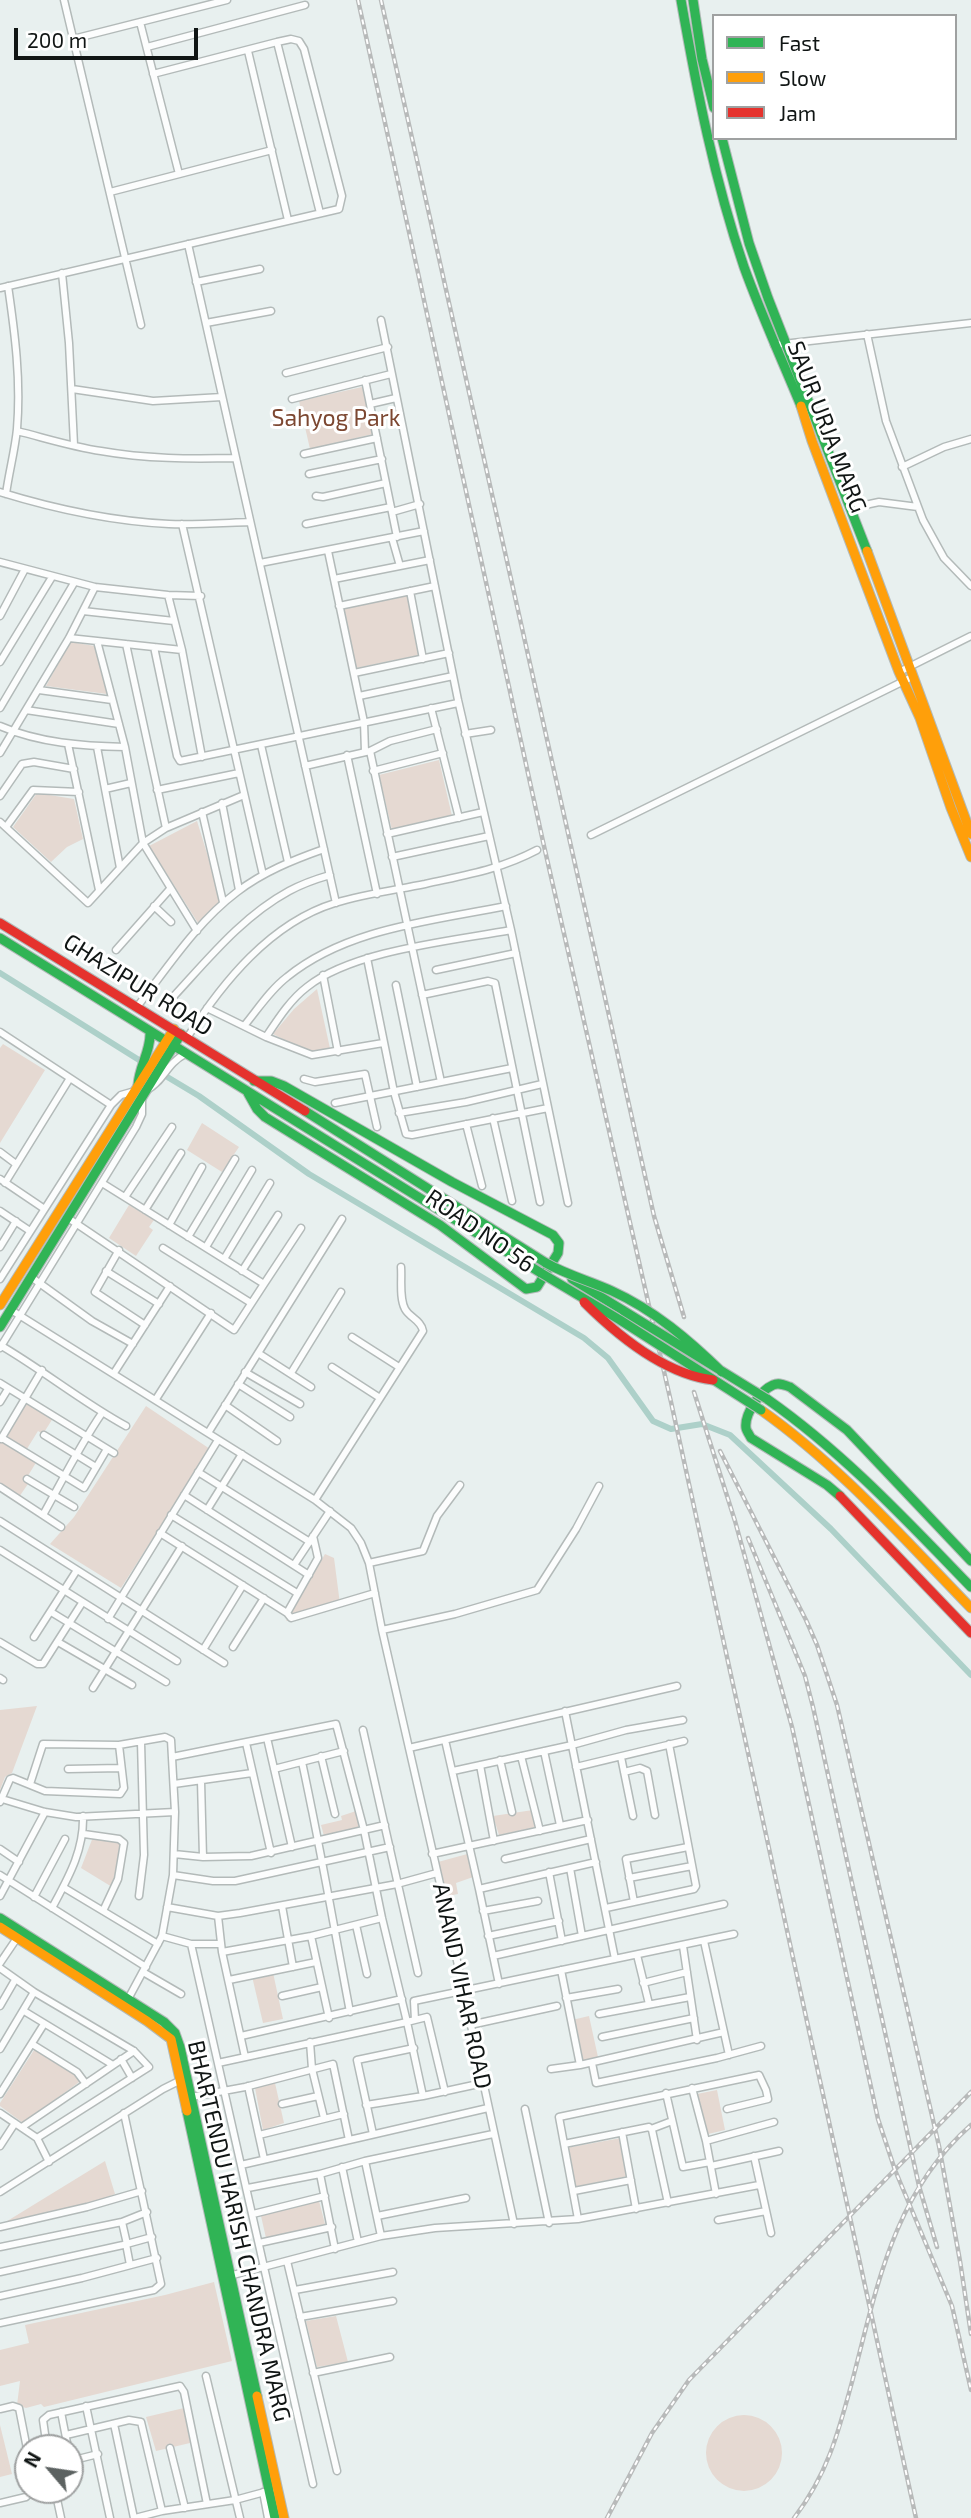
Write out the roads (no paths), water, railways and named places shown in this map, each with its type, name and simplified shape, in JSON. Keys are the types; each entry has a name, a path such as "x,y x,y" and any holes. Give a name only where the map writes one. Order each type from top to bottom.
{"main road":[{"name":"SAUR URJA MARG","path":"681,0 702,119 744,266 774,345 801,405 835,502 971,834"},
{"path":"693,0 702,59 712,100"},
{"name":"SAUR URJA MARG","path":"723,140 750,243 785,342 851,508 951,808 970,850"},
{"path":"835,502 847,498"},
{"name":"GHAZIPUR ROAD","path":"0,923 564,1274 720,1377"},
{"name":"GHAZIPUR ROAD","path":"0,938 541,1273 720,1377"},
{"path":"150,1014 147,1030 162,1055"},
{"path":"0,1305 169,1044 181,1034"},
{"path":"0,1327 68,1218 162,1055"},
{"path":"206,1067 214,1055"},
{"name":"ROAD NO 56","path":"248,1093 265,1117 440,1224 526,1289 533,1290 537,1287 558,1253 559,1243 553,1235 452,1182 284,1086 271,1081 254,1081"},
{"path":"720,1377 766,1399 802,1422 848,1462 971,1587"},
{"path":"720,1377 799,1437 839,1473 968,1605 971,1616"},
{"path":"971,1561 847,1430 790,1387 780,1384 770,1387 749,1413 745,1424 751,1437 827,1485 842,1498 971,1633"},
{"name":"BHARTENDU HARISH CHANDRA MARG","path":"0,1919 126,2003 170,2039 227,2276"},
{"name":"BHARTENDU HARISH CHANDRA MARG","path":"0,1927 126,2003 164,2022 175,2033 191,2096 275,2518"},
{"name":"BHARTENDU HARISH CHANDRA MARG","path":"270,2490 284,2518"}],"street":[{"path":"64,0 142,325"},
{"path":"73,38 227,0"},
{"path":"146,47 305,5"},
{"path":"140,22 179,174"},
{"path":"153,74 277,42 295,39 299,41 304,49 342,196 339,209 4,287 18,363 17,431 3,493 117,519 182,524 250,522"},
{"path":"277,42 320,213"},
{"path":"248,51 288,220"},
{"path":"110,192 272,150"},
{"path":"188,244 336,903"},
{"path":"196,282 260,269"},
{"path":"62,273 74,445"},
{"path":"206,323 271,311"},
{"path":"381,320 458,703 506,906 568,1203"},
{"path":"774,345 971,323"},
{"path":"867,334 879,397 918,507 943,558 971,586"},
{"path":"286,373 388,347"},
{"path":"292,399 391,374"},
{"path":"365,380 400,566"},
{"path":"72,389 153,401 222,397"},
{"path":"370,404 396,398"},
{"path":"17,431 74,445 144,457 179,460 236,458"},
{"path":"304,454 377,438"},
{"path":"902,467 944,447 971,439"},
{"path":"309,474 382,460"},
{"path":"316,496 323,497 386,482"},
{"path":"851,508 879,502 918,507"},
{"path":"306,524 419,504"},
{"path":"182,524 201,596 233,751 263,874"},
{"path":"260,563 424,531"},
{"path":"328,551 359,696 368,752 408,925 440,1082"},
{"path":"334,579 430,561"},
{"path":"0,562 95,587 201,596"},
{"path":"0,616 25,569"},
{"path":"0,662 52,576"},
{"path":"0,708 74,583"},
{"path":"340,606 435,586"},
{"path":"0,753 69,638 95,587"},
{"path":"410,591 423,659"},
{"path":"168,595 182,650 202,757"},
{"path":"83,611 174,621"},
{"path":"591,835 906,674 971,636"},
{"path":"69,638 182,650"},
{"path":"97,641 125,747 143,843 197,931"},
{"path":"126,644 166,828"},
{"path":"154,647 177,759 184,761 458,703"},
{"path":"354,673 449,653"},
{"path":"359,696 453,676"},
{"path":"38,690 112,700"},
{"path":"431,708 459,818"},
{"path":"26,710 119,724"},
{"path":"0,726 14,732 68,744 125,747"},
{"path":"305,766 368,752 390,740 437,729"},
{"path":"465,734 491,730"},
{"path":"68,744 99,890"},
{"path":"261,745 288,862"},
{"path":"97,747 120,868"},
{"path":"373,771 443,753"},
{"path":"347,755 377,894"},
{"path":"0,796 22,764 34,762 74,769"},
{"path":"157,790 239,774"},
{"path":"105,789 131,783"},
{"path":"79,792 33,790 3,825 88,904 143,843 166,828 244,795"},
{"path":"222,803 239,890"},
{"path":"202,812 223,902"},
{"path":"387,834 483,812"},
{"path":"392,857 489,836"},
{"path":"137,1007 223,902 263,874 324,849"},
{"path":"181,1034 243,966 272,939 300,920 336,903 497,869 537,850"},
{"path":"174,996 232,934 261,909 291,890 330,875"},
{"path":"116,950 170,889"},
{"path":"154,906 171,922"},
{"path":"244,1026 274,989 310,961 353,941 408,925 506,906"},
{"path":"267,1037 290,1004 323,975 367,958 511,930"},
{"path":"436,970 516,953"},
{"path":"367,958 403,1130 409,1135 548,1108"},
{"path":"323,975 338,1052"},
{"path":"422,995 488,981 495,983 540,1202"},
{"path":"396,985 417,1087"},
{"path":"207,1008 312,1055 383,1043"},
{"path":"0,1032 111,1105"},
{"path":"162,1055 185,1054"},
{"path":"335,1103 512,1068"},
{"path":"304,1079 315,1082 363,1073 377,1127"},
{"path":"43,1208 3,1181 70,1078"},
{"path":"399,1113 466,1102 542,1084"},
{"path":"14,1283 1,1277 43,1208 111,1105 121,1095 143,1086 140,1119 1,1346 126,1426"},
{"path":"493,1118 512,1201"},
{"path":"466,1124 482,1186"},
{"path":"125,1197 172,1128"},
{"path":"0,1152 16,1164"},
{"path":"145,1210 181,1153"},
{"path":"188,1237 235,1158"},
{"path":"169,1225 202,1167"},
{"path":"205,1248 252,1170"},
{"path":"102,1183 264,1284"},
{"path":"224,1259 270,1183"},
{"path":"0,1211 30,1231"},
{"path":"242,1271 278,1215"},
{"path":"68,1218 234,1330 300,1228"},
{"path":"208,1433 342,1219"},
{"path":"1,1243 16,1221"},
{"path":"163,1248 251,1303"},
{"path":"118,1251 96,1288 97,1295 145,1325"},
{"path":"315,1500 423,1331 422,1325 405,1310 401,1267"},
{"path":"106,1271 159,1304"},
{"path":"31,1277 92,1321 133,1344"},
{"path":"114,1373 170,1286"},
{"path":"290,1373 341,1292"},
{"name":"ANAND VIHAR ROAD","path":"10,1310 315,1500 357,1535 369,1563 514,2224"},
{"path":"156,1399 211,1313"},
{"path":"352,1337 399,1367"},
{"path":"258,1353 312,1387"},
{"path":"332,1367 380,1398"},
{"path":"0,1383 24,1399 111,1451 96,1466 84,1488 1,1439 24,1399 42,1370"},
{"path":"246,1372 300,1404"},
{"path":"238,1384 290,1417"},
{"path":"0,1402 8,1389"},
{"path":"225,1405 277,1441"},
{"path":"43,1515 78,1456 86,1436 102,1413"},
{"path":"44,1435 96,1466"},
{"path":"107,1619 218,1440"},
{"path":"207,1510 242,1454"},
{"path":"198,1472 312,1539 318,1558 287,1613"},
{"path":"27,1479 74,1507"},
{"path":"369,1563 423,1551 437,1516 460,1485"},
{"path":"382,1630 455,1614 537,1590 599,1486"},
{"path":"0,1487 61,1527"},
{"path":"184,1495 309,1575"},
{"path":"294,1565 330,1511"},
{"path":"171,1515 297,1593"},
{"path":"0,1521 224,1663"},
{"path":"160,1533 291,1618 375,1593"},
{"path":"93,1688 181,1546"},
{"path":"0,1550 82,1604 177,1661"},
{"path":"34,1637 77,1570"},
{"path":"203,1650 243,1585"},
{"path":"233,1647 264,1598"},
{"path":"0,1642 40,1665 82,1604"},
{"path":"51,1612 166,1682"},
{"path":"58,1642 132,1685"},
{"path":"409,1748 677,1686"},
{"path":"565,1711 615,1959"},
{"path":"453,1771 572,1745 626,1730 683,1720"},
{"path":"172,1757 331,1723 337,1727 364,1830 423,2096"},
{"path":"363,1730 418,1973"},
{"path":"30,1784 43,1744 119,1745 169,1738 171,1740 175,1812 173,1875 162,1936 126,2003"},
{"path":"267,1738 292,1847"},
{"path":"445,1740 499,1983"},
{"path":"576,1767 684,1741"},
{"path":"139,1896 145,1814 141,1742"},
{"path":"246,1743 271,1853"},
{"path":"606,1908 694,1889 697,1884 669,1744"},
{"path":"119,1745 124,1787 116,1796 53,1792 17,1778 10,1779 1,1801 83,1816 175,1812"},
{"path":"274,1769 344,1751"},
{"path":"544,1751 560,1825"},
{"path":"321,1756 335,1814"},
{"path":"521,1756 540,1830"},
{"path":"621,1757 633,1816"},
{"path":"500,1760 512,1812"},
{"path":"302,1762 349,2012"},
{"path":"481,1765 494,1841"},
{"path":"68,1769 121,1768"},
{"path":"624,1772 640,1768 648,1771 655,1815"},
{"path":"174,1784 252,1773"},
{"path":"201,1781 203,1857"},
{"path":"0,1896 45,1811"},
{"path":"52,1908 78,1857 84,1834 83,1816"},
{"path":"432,1854 588,1820"},
{"path":"174,1854 239,1857 271,1853 385,1825"},
{"path":"84,1834 119,1839 124,1843 118,1879 103,1911"},
{"path":"34,1897 65,1839"},
{"path":"505,1859 592,1839"},
{"path":"173,1875 213,1881 236,1881 390,1847"},
{"path":"634,1902 625,1861 627,1858 688,1847"},
{"path":"0,1849 19,1862"},
{"path":"479,1889 596,1862"},
{"path":"629,1878 692,1866"},
{"path":"570,1868 582,1936"},
{"path":"549,1872 562,1941"},
{"path":"167,1907 218,1916 397,1884 437,1873"},
{"path":"0,1875 181,1994"},
{"path":"63,1887 158,1944"},
{"path":"483,1911 538,1901"},
{"path":"492,1956 724,1904"},
{"path":"282,1906 293,1967"},
{"path":"218,1916 222,1952 245,2057"},
{"path":"222,1952 311,1936 382,1919"},
{"path":"488,1936 559,1921"},
{"path":"356,1925 366,1974"},
{"path":"415,2020 414,2001 734,1934"},
{"path":"162,1936 191,1944 221,1944"},
{"path":"311,1936 329,2018"},
{"path":"17,1938 0,1966 34,1993 134,2052 149,2067 37,2138"},
{"path":"704,1941 729,2055"},
{"path":"191,1944 313,2484"},
{"path":"683,1946 697,2040"},
{"path":"636,1955 649,2004"},
{"path":"229,1980 316,1962"},
{"path":"561,1970 580,2065"},
{"path":"643,1983 687,1972"},
{"path":"0,2006 15,1980"},
{"path":"282,1996 321,1987"},
{"path":"566,1998 618,1989"},
{"path":"0,2049 34,1993"},
{"path":"599,2014 690,1997"},
{"path":"241,2036 329,2018 402,1999"},
{"path":"470,2025 557,2006"},
{"path":"24,2011 113,2065"},
{"path":"218,2063 427,2017 444,2092"},
{"path":"602,2037 694,2018"},
{"path":"0,2094 44,2024"},
{"path":"551,2069 592,2063 724,2032"},
{"path":"310,2042 312,2069 324,2118"},
{"path":"32,2044 77,2072 86,2084"},
{"path":"592,2063 596,2083 761,2046"},
{"path":"373,2134 357,2060 414,2048"},
{"path":"22,2127 134,2052"},
{"path":"121,2059 132,2078"},
{"path":"191,2096 248,2086 333,2064 349,2140"},
{"path":"578,2219 559,2118 666,2093 759,2076 768,2099 727,2109"},
{"path":"0,2192 181,2080"},
{"path":"366,2105 483,2083"},
{"path":"248,2086 264,2159"},
{"path":"692,2088 716,2194"},
{"path":"666,2093 683,2167 779,2151"},
{"path":"282,2104 318,2096"},
{"path":"241,2165 488,2108"},
{"path":"525,2109 549,2223"},
{"path":"0,2113 37,2138 49,2162"},
{"path":"0,2323 157,2288 162,2281 124,2113"},
{"path":"259,2135 344,2114"},
{"path":"564,2144 646,2127 651,2129 672,2121"},
{"path":"706,2141 774,2122"},
{"path":"1,2143 15,2123"},
{"path":"651,2129 668,2203"},
{"path":"622,2132 636,2209"},
{"path":"248,2188 493,2134"},
{"path":"754,2156 771,2233"},
{"path":"365,2161 382,2236"},
{"path":"342,2167 358,2242"},
{"path":"320,2174 335,2249"},
{"path":"574,2191 631,2180"},
{"path":"227,2276 382,2236 435,2228 549,2223 759,2185"},
{"path":"0,2227 142,2191"},
{"path":"253,2214 325,2196"},
{"path":"377,2216 466,2198"},
{"path":"718,2220 766,2211"},
{"path":"0,2247 122,2222 147,2213"},
{"path":"122,2222 130,2265"},
{"path":"259,2243 332,2227"},
{"path":"0,2272 152,2237"},
{"path":"0,2296 157,2258"},
{"path":"288,2261 337,2471"},
{"path":"295,2290 393,2272"},
{"path":"300,2317 393,2301"},
{"path":"313,2373 390,2357"},
{"path":"206,2376 240,2518"},
{"path":"45,2434 43,2420 49,2415 180,2386 184,2392 207,2504"},
{"path":"0,2409 17,2405 24,2434"},
{"path":"86,2406 110,2518"},
{"path":"61,2412 66,2434"},
{"path":"70,2434 133,2419 143,2424 162,2511"},
{"path":"114,2424 135,2518 162,2511 235,2500 270,2490 268,2518"},
{"path":"170,2448 185,2508"},
{"path":"84,2457 98,2454"}],"waterway":[{"path":"0,973 147,1065"},
{"path":"159,1072 199,1096 309,1174 584,1338 608,1358 653,1421 671,1429 702,1424 730,1435 831,1529 971,1675"}],"railway":[{"path":"358,0 544,846 671,1402 916,2518"},
{"path":"381,0 654,1216 684,1317"},
{"path":"694,1392 735,1521 792,1727 878,2119 895,2170 952,2306 971,2390"},
{"path":"720,1451 806,1620 837,1705 939,2146 971,2334"},
{"path":"748,1538 805,1676 919,2186 937,2247"},
{"path":"607,2518 652,2433 689,2380 971,2092"},
{"path":"794,2518 815,2486 836,2437 880,2277 906,2212 923,2181 945,2152 971,2125"}],"park label":[{"name":"Sahyog Park","path":"336,418"}]}
